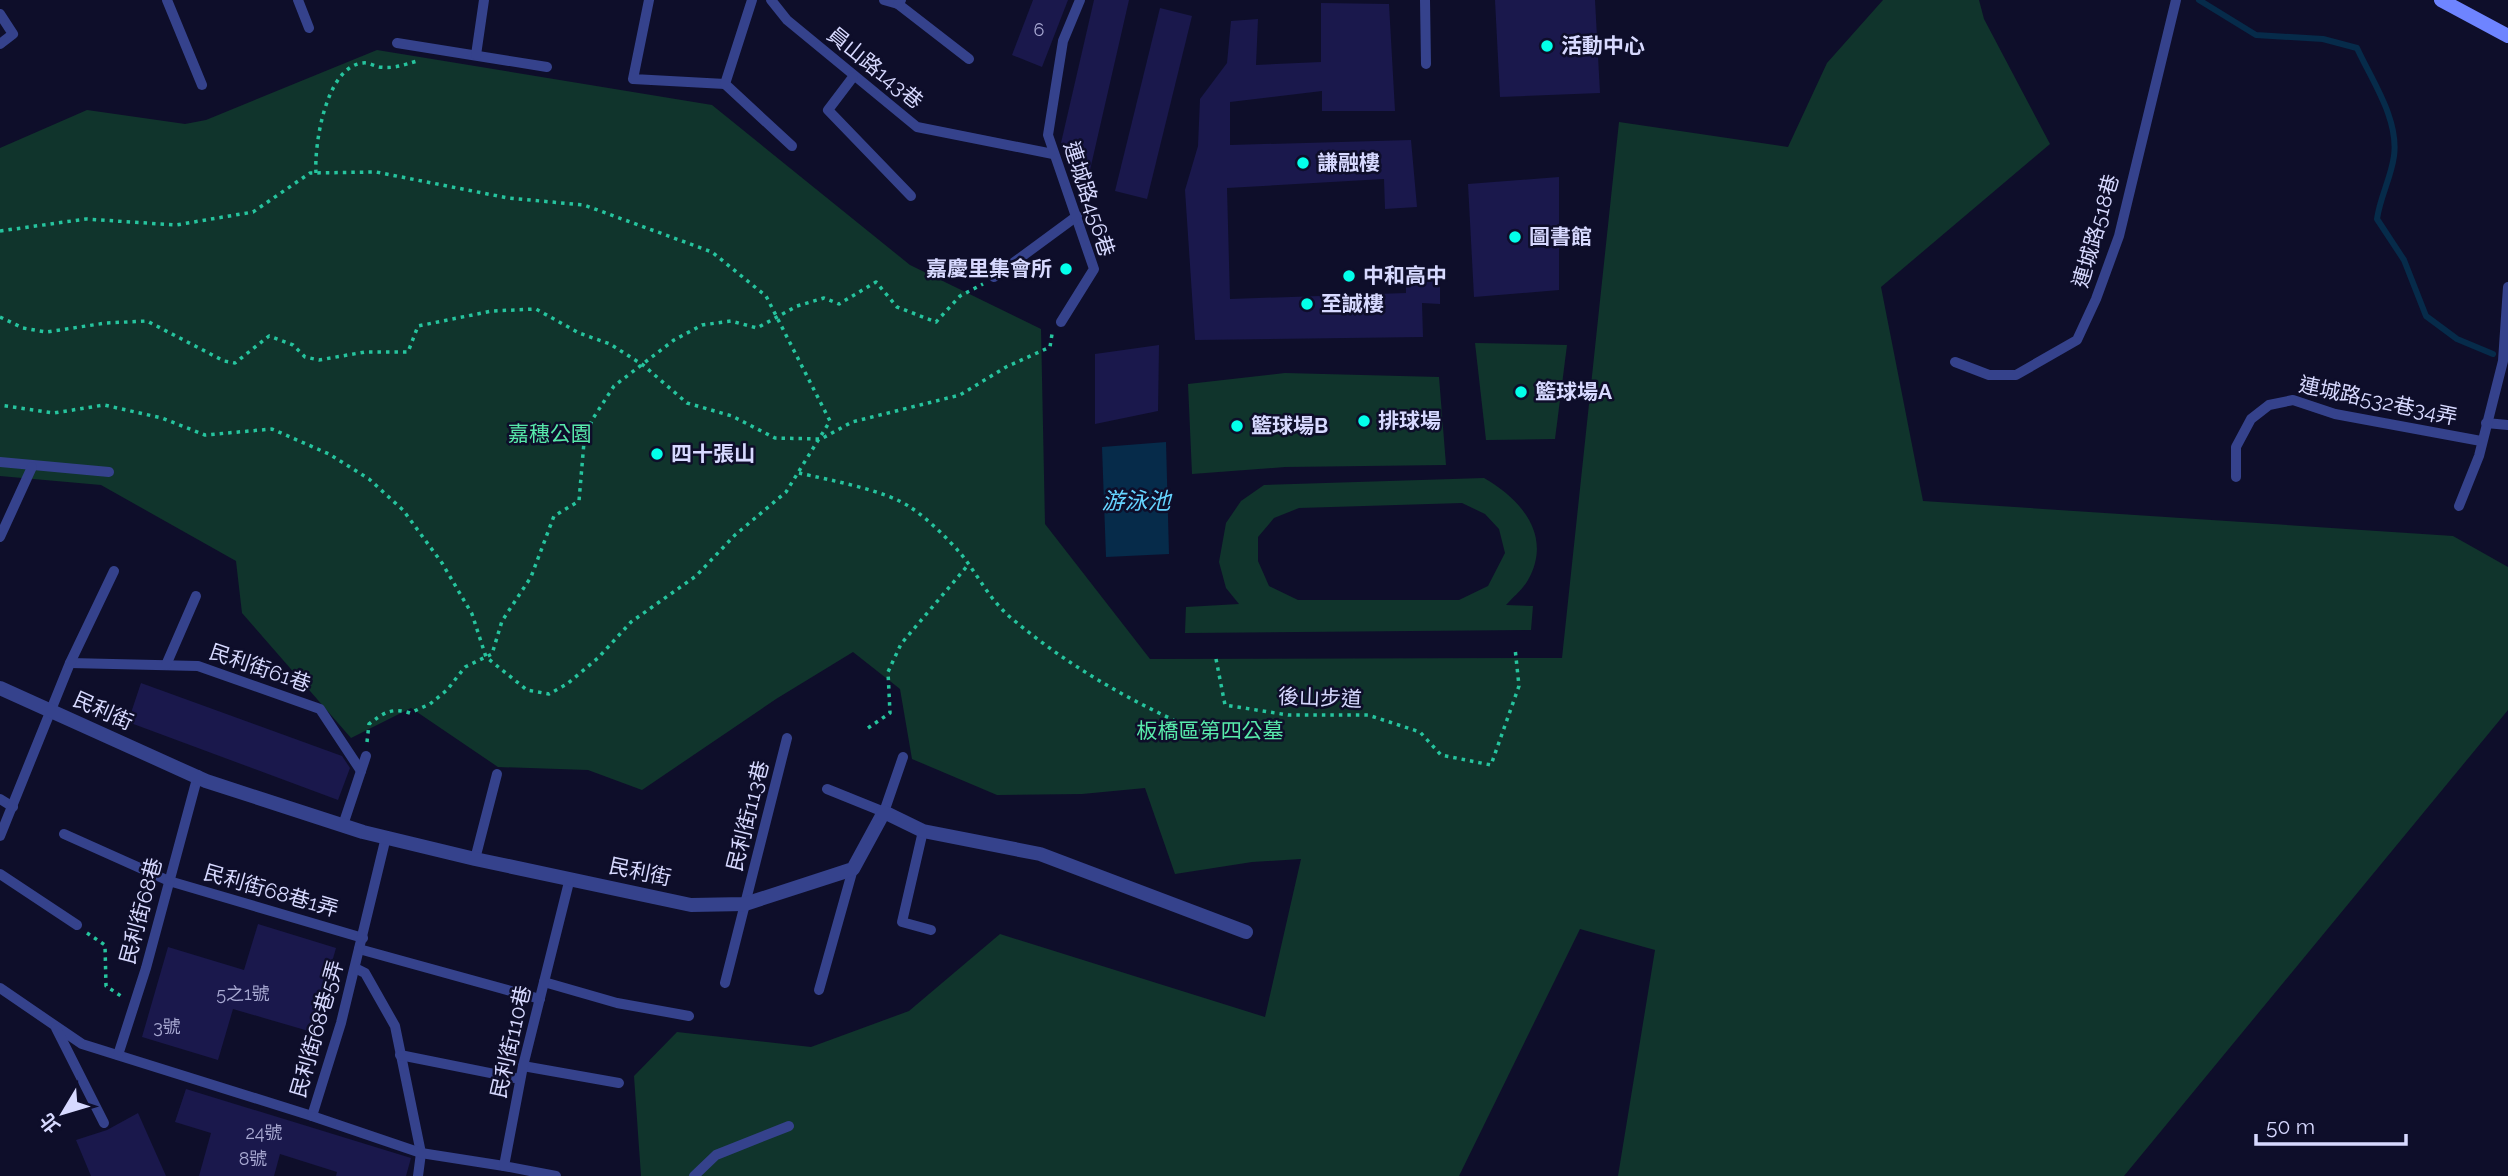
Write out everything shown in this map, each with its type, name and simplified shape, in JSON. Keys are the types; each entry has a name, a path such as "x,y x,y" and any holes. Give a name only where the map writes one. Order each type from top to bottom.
{"main road":[{"path":"2441,0 2508,36"}],"street":[{"name":"民利街","path":"0,688 198,775 206,781 343,825 475,859 691,905 745,904 853,869"},
{"path":"853,869 884,812 923,831 1041,854 1246,932"}],"lane":[{"path":"167,0 202,85"},
{"path":"298,0 309,28"},
{"path":"477,55 484,0"},
{"path":"649,0 633,79 725,84 792,146"},
{"path":"725,84 752,0"},
{"name":"員山路143巷","path":"771,0 787,20 917,127 1053,154"},
{"path":"884,0 900,2 969,59"},
{"path":"1425,0 1426,64"},
{"name":"連城路518巷","path":"1955,362 1989,375 2016,375 2077,340 2096,299 2119,236 2176,0"},
{"name":"連城路456巷","path":"1061,323 1094,268 1048,135 1063,40 1077,1"},
{"path":"0,14 13,34 0,44"},
{"path":"397,43 547,66"},
{"path":"853,77 828,110 911,196"},
{"path":"994,277 1077,216"},
{"path":"2459,506 2479,456 2503,361 2508,287"},
{"name":"連城路532巷34弄","path":"2236,477 2236,447 2251,419 2269,405 2293,400 2335,414 2481,441"},
{"path":"2486,423 2508,425"},
{"path":"0,462 109,472"},
{"path":"0,537 32,467"},
{"path":"0,836 53,712 70,663 114,571"},
{"path":"166,666 195,596"},
{"name":"民利街61巷","path":"70,663 198,666 320,709 361,771"},
{"name":"民利街113巷","path":"725,983 787,738"},
{"path":"343,825 366,756"},
{"path":"827,789 884,812 903,757"},
{"path":"475,859 497,774"},
{"name":"民利街68巷","path":"118,1055 198,775"},
{"path":"0,799 13,807"},
{"path":"923,831 902,922 931,930"},
{"name":"民利街68巷1弄","path":"64,834 169,881 363,937"},
{"name":"民利街68巷5弄","path":"0,988 82,1044 312,1116 355,968 386,837"},
{"path":"819,990 853,869"},
{"path":"0,874 77,925"},
{"name":"民利街110巷","path":"504,1166 520,1079 570,878"},
{"path":"359,950 540,999"},
{"path":"355,968 365,974 395,1026 421,1153 418,1176"},
{"path":"544,982 617,1003 689,1016"},
{"path":"54,1025 104,1123"},
{"path":"400,1055 520,1079"},
{"path":"523,1066 619,1083"},
{"path":"312,1116 421,1153 555,1176"},
{"path":"694,1176 716,1155 789,1126"}],"path":[{"path":"316,173 314,150 319,124 335,87 347,71 363,63 399,68 419,61"},
{"path":"0,231 86,219 176,225 253,212 310,173 376,172 508,198 584,205 712,252 766,296 830,421 786,492 735,536 696,576 631,622 598,658 567,684 549,694 527,690 486,657 472,614 442,564 403,510 369,479 329,454 272,429 205,435 162,418 104,405 54,413 0,405"},
{"path":"366,756 369,724 384,713 397,709 410,713 430,704 457,681 465,667 492,654 502,621 531,577 554,516 579,501 584,442 592,420 614,386 674,340 702,326 731,321 757,328 778,316 824,298 839,304 876,282 897,307 936,322 960,296 994,277"},
{"path":"0,317 23,328 46,332 122,321 147,321 224,361 235,363 268,335 293,345 305,357 320,360 365,352 394,354 408,352 418,326 492,311 537,309 579,333 610,344 643,365 687,403 732,416 775,438 821,439 852,422 960,395 1006,367 1050,347 1052,335 1061,323"},
{"path":"799,473 867,491 910,507 968,565 989,596 1010,617 1090,677 1159,715 1210,736"},
{"path":"868,728 890,713 888,672 901,644 968,565"},
{"name":"後山步道","path":"1216,659 1225,705 1288,715 1368,715 1420,732 1441,755 1491,765 1519,686 1515,648"},
{"path":"77,925 105,945 106,986 134,1005"}],"green space":[{"path":"1883,0 1979,0 1984,19 2050,144 1881,287 1923,501 2453,536 2508,567 2508,710 2124,1176 1618,1176 1655,950 1580,929 1459,1176 641,1176 634,1076 677,1032 811,1047 909,1011 1000,934 1265,1017 1301,859 1252,862 1175,874 1145,788 1082,794 997,795 912,759 900,689 853,652 776,699 642,790 588,770 498,767 411,708 351,738 242,613 236,561 101,485 0,476 0,148 87,110 185,124 206,120 377,50 712,105 910,265 1041,329 1045,524 1150,659 1562,658 1619,122 1788,147 1827,63"},
{"name":"籃球場A","path":"1475,343 1567,345 1555,439 1486,440"},
{"name":"排球場","path":"1285,373 1439,377 1446,465 1285,467 1192,474 1188,384"},
{"path":"1484,478 1521,508 1535,534 1535,564 1526,583 1506,605 1533,606 1531,630 1185,633 1186,607 1239,604 1226,588 1219,562 1226,523 1241,501 1264,485","holes":["1462,503 1485,514 1499,529 1505,553 1488,586 1459,600 1298,600 1269,586 1258,561 1258,537 1274,518 1299,508"]}],"water":[{"name":"游泳池","path":"1166,442 1169,554 1106,557 1102,447"}],"building":[{"path":"1033,0 1068,0 1042,67 1012,55"},
{"path":"1094,0 1129,0 1090,170 1066,164 1068,144 1061,143"},
{"name":"活動中心","path":"1495,0 1595,0 1600,93 1500,97"},
{"path":"1321,3 1389,4 1395,111 1322,111 1322,91 1230,102 1230,145 1411,140 1417,207 1385,209 1384,179 1227,188 1230,299 1406,293 1406,268 1440,275 1440,304 1422,303 1423,337 1195,340 1185,190 1198,146 1200,99 1227,63 1231,21 1258,19 1256,65 1321,62"},
{"path":"1160,8 1192,16 1147,199 1115,191"},
{"name":"圖書館","path":"1559,177 1559,290 1474,297 1468,184"},
{"path":"1159,345 1158,411 1095,424 1095,354"},
{"path":"141,683 342,756 350,768 338,800 128,722"},
{"path":"258,924 336,948 312,1032 233,1009 218,1060 142,1037 168,947 244,970"},
{"path":"186,1089 411,1158 406,1176 336,1176 337,1172 280,1154 274,1176 199,1176 211,1133 175,1122"},
{"path":"138,1113 166,1176 91,1176 76,1140 107,1130"}],"waterway":[{"path":"2199,0 2256,35 2323,39 2357,48 2383,100 2394,142 2393,164 2377,219 2404,260 2426,316 2457,339 2493,354"}],"place":[{"name":"活動中心","path":"1547,46"},
{"name":"謙融樓","path":"1303,163"},
{"name":"圖書館","path":"1515,237"},
{"name":"嘉慶里集會所","path":"1066,269"},
{"name":"中和高中","path":"1349,276"},
{"name":"至誠樓","path":"1307,304"},
{"name":"籃球場A","path":"1521,392"},
{"name":"排球場","path":"1364,421"},
{"name":"籃球場B","path":"1237,426"},
{"name":"四十張山","path":"657,454"}],"park label":[{"name":"嘉穗公園","path":"550,434"},
{"name":"板橋區第四公墓","path":"1210,731"}]}
